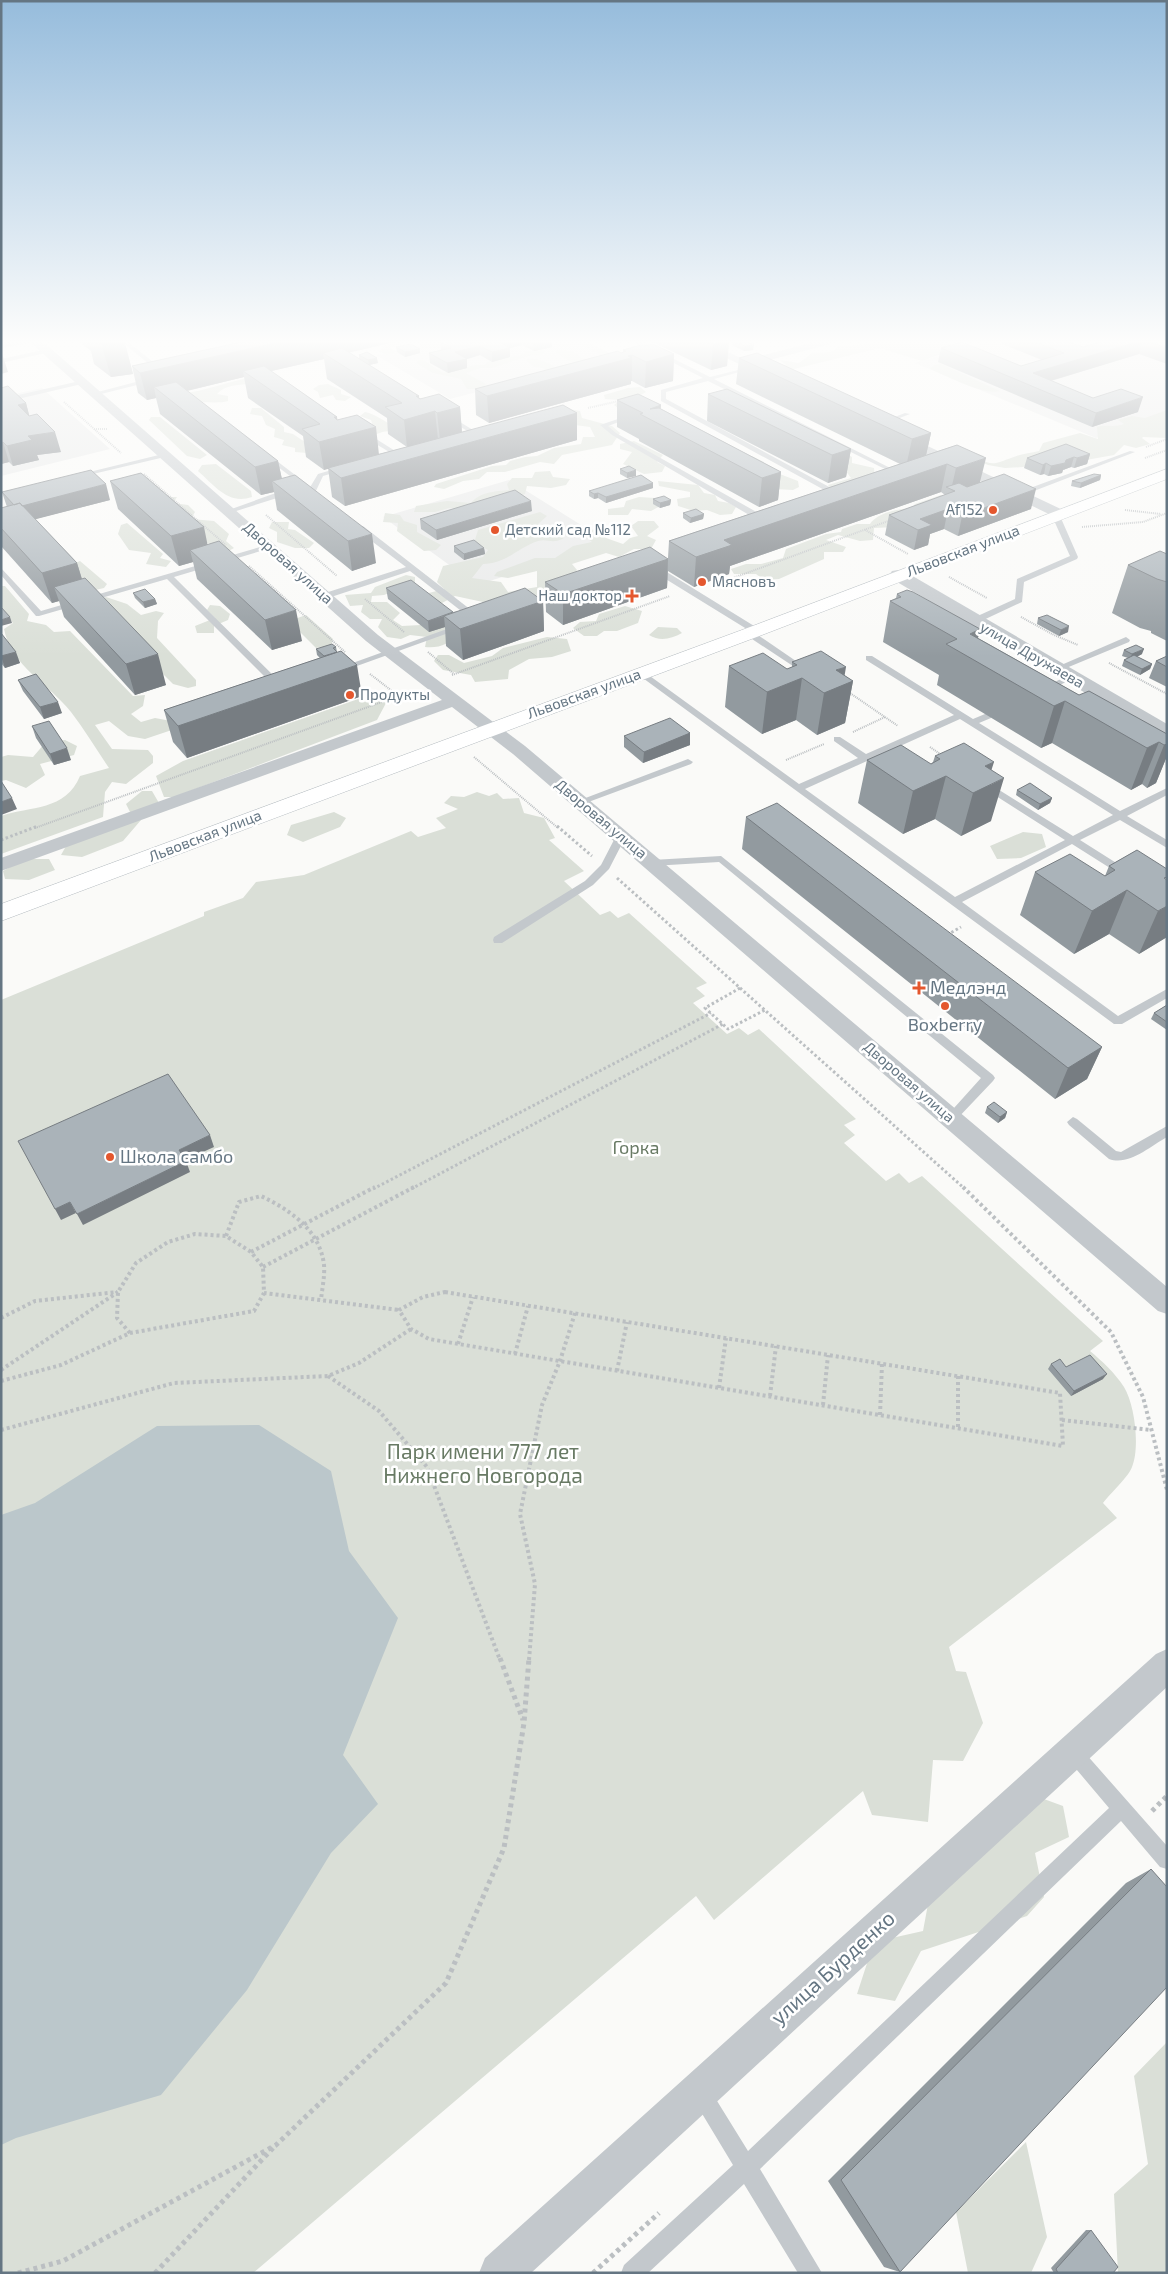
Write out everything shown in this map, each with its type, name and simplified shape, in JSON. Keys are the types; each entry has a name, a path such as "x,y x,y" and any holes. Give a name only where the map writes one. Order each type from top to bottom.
{"main road":[{"name":"Львовская улица","path":"1,913 752,632 898,575 1060,519 1167,474"}],"street":[{"name":"Дворовая улица","path":"156,445 389,651 519,750 1167,1303"},
{"path":"917,445 1018,494 1060,519"},
{"name":"улица Дружаева","path":"898,575 1167,733"},
{"path":"1,865 454,701"},
{"name":"улица Бурденко","path":"500,2273 1167,1665"}],"lane":[{"path":"383,445 409,462"},
{"path":"633,445 770,524"},
{"path":"747,445 847,498 838,501"},
{"path":"847,445 912,477 899,481"},
{"path":"257,448 320,497"},
{"path":"388,456 406,451"},
{"path":"1018,494 1132,452"},
{"path":"66,478 167,455"},
{"path":"945,467 959,465"},
{"path":"312,491 320,474 349,467"},
{"path":"230,512 276,496 312,491"},
{"path":"974,621 1019,600 1020,581 1074,557 1060,519"},
{"path":"351,521 479,620"},
{"path":"761,527 779,521"},
{"path":"1,570 39,614 270,547"},
{"path":"643,570 661,563"},
{"path":"652,567 692,591 820,680"},
{"path":"325,596 412,568"},
{"path":"168,576 282,690"},
{"path":"329,673 488,618"},
{"path":"1037,694 1064,673 1126,640"},
{"path":"869,658 1167,844"},
{"path":"640,673 1118,1021 1167,993"},
{"path":"272,692 291,686"},
{"path":"799,788 960,715"},
{"path":"973,723 988,716"},
{"path":"837,738 865,758"},
{"path":"945,761 1127,874 1120,879"},
{"path":"580,802 688,762"},
{"path":"955,901 1167,790"},
{"path":"498,940 589,883 605,867 621,836"},
{"path":"652,863 721,859 989,1078 951,1118"},
{"path":"1073,1122 1113,1156 1123,1157 1167,1131"},
{"path":"1072,1751 1167,1860"},
{"path":"632,2273 746,2168 1122,1808"},
{"path":"699,2090 811,2273"}],"path":[{"path":"1132,452 1151,445"},
{"path":"1122,509 1162,515"},
{"path":"1060,519 1143,522 1167,514"},
{"path":"1,840 399,697 430,683 893,520"},
{"path":"820,680 837,684 913,736 943,754 945,761"},
{"path":"455,742 605,867 961,1185 1111,1332 1142,1398 1167,1490"},
{"path":"945,936 979,918"},
{"path":"740,988 705,1008 728,1029 765,1010"},
{"path":"252,1252 711,1013"},
{"path":"263,1267 723,1024"},
{"path":"226,1236 240,1202 261,1196 284,1207 305,1224 315,1239 324,1264 321,1300"},
{"path":"1,1370 118,1292 136,1263 168,1242 195,1234 226,1236 252,1252 263,1267 264,1293 254,1311 130,1333 61,1365 1,1381"},
{"path":"1,1318 35,1301 118,1292"},
{"path":"118,1292 117,1318 130,1333"},
{"path":"264,1293 399,1310 423,1297 445,1292 1060,1393 1063,1446 429,1340 411,1329 399,1310"},
{"path":"458,1344 473,1297"},
{"path":"515,1354 528,1306"},
{"path":"155,2273 276,2145 446,1983 504,1848 524,1723 535,1584 520,1514 542,1405 560,1361 575,1313"},
{"path":"617,1371 627,1322"},
{"path":"1,1430 174,1383 328,1376 359,1362 411,1329"},
{"path":"718,1388 726,1338"},
{"path":"770,1396 776,1346"},
{"path":"823,1405 828,1355"},
{"path":"880,1415 882,1364"},
{"path":"328,1376 379,1412 427,1467 524,1723"},
{"path":"958,1376 958,1428"},
{"path":"1062,1420 1151,1430"},
{"path":"18,2273 63,2260 276,2145"}],"shaded area":[{"path":"1,445 106,445 110,449 1,476"},
{"name":"Детский сад №112","path":"509,480 610,543 477,585 383,517"},
{"path":"259,1425 331,1471 349,1551 398,1618 343,1755 378,1804 331,1853 247,1990 161,2095 16,2138 1,2145 1,1515 35,1503 157,1426"}],"green space":[{"path":"176,445 195,445 207,455 200,459 187,456"},
{"path":"283,445 310,445 314,448 307,453 295,452 295,448"},
{"path":"573,445 611,445 562,455 554,464 540,462 505,472 487,472 479,479 463,481 444,489 434,487 436,484 492,466 506,465 510,461 537,456 554,448"},
{"path":"620,445 643,445 663,455 657,462 665,466 662,472 644,474 623,464 632,452 620,449"},
{"path":"827,445 832,445 852,457 852,463 874,468 875,479 831,489 828,485 851,478"},
{"path":"1042,445 1124,445 1114,455 1086,460 1063,453 1023,467 1005,468 988,465 969,457 969,451 984,456 980,459 989,463 996,463 1018,455 1039,451"},
{"path":"1124,445 1146,445 1136,448"},
{"path":"752,456 764,462 764,468 798,481 799,487 793,490 775,489 741,457"},
{"path":"216,464 251,491 252,497 243,499 222,493 198,471 202,465"},
{"path":"550,471 553,477 570,479 566,485 551,488 527,486 525,494 469,510 449,508 435,512 414,512 416,506 447,501 471,503 484,494 509,490 507,484 512,478 532,478 535,472"},
{"path":"658,481 698,485 704,493 715,495 718,501 729,503 736,507 732,514 720,515 707,510 694,511 678,506 677,499 690,497 690,492 659,486"},
{"path":"941,495 956,497 896,527 874,528 873,540 860,541 838,535 826,540 846,547 843,552 824,552 824,559 779,579 764,580 756,574 734,574 731,569 746,564 761,564 783,558 786,549 826,534 841,532 842,529 857,524 870,524 883,514 912,508 915,504"},
{"path":"159,497 177,497 173,503 188,505 195,512 191,519 214,521 229,534 226,541 234,548 223,554 215,544 206,543"},
{"path":"639,497 655,498 662,505 651,511 632,509 628,515 608,515 608,509 624,507 626,501"},
{"path":"540,512 547,516 538,524 550,526 564,538 556,541 538,541 505,559 483,564 472,578 501,582 508,592 537,587 537,571 508,578 494,576 497,572 535,558 555,558 573,546 592,542 583,535 583,529 599,530 606,538 623,544 630,538 638,536 631,526 638,521 654,521 659,527 647,536 656,540 651,549 634,549 619,557 606,553 572,564 577,570 566,590 546,591 522,603 483,611 483,602 455,596 442,603 428,599 429,593 444,589 437,582 443,566 483,557 488,550 474,543 478,530"},
{"path":"385,513 400,515 404,521 417,525 417,532 441,545 436,550 424,551 397,531 398,523 383,522"},
{"path":"272,522 289,522 288,529 295,530 314,543 309,548 295,548 277,542 277,532 269,528"},
{"path":"127,523 163,554 160,558 171,561 166,567 146,564 151,553 129,550 118,534 121,525"},
{"path":"80,561 107,584 104,588 91,591 68,566"},
{"path":"406,575 415,577 415,583 384,595 372,596 371,602 387,602 400,613 393,620 402,626 439,624 458,631 452,640 444,645 425,647 427,637 410,635 401,639 387,637 378,627 382,619 370,619 361,612 363,605 350,606 345,595 371,593 375,587"},
{"path":"1,586 5,586 29,614 27,621 46,625 54,632 70,631 133,696 145,695 143,706 131,714 141,722 155,718 171,721 318,681 145,739 128,736 109,721 95,725 112,749 148,750 153,756 153,763 126,784 112,782 105,792 103,817 1,854 1,816 56,801 66,796 80,776 109,768 71,712 14,654 4,629 13,623 1,608"},
{"path":"106,597 127,604 141,615 156,611 164,613 158,621 157,638 196,680 196,686 188,688 173,684 108,619 99,599"},
{"path":"210,605 220,606 230,614 228,620 214,626 214,633 197,633 195,626 215,618 207,610"},
{"path":"625,606 642,611 638,623 617,631 604,631 597,636 584,636 573,628 580,622 596,621 599,614"},
{"path":"306,615 333,639 331,646 316,648 289,621"},
{"path":"658,627 677,628 682,633 666,639 649,635"},
{"path":"547,637 567,639 571,651 552,657 529,659 509,670 508,679 475,682 471,675 443,670 434,661 438,655 449,655 464,663 492,656 503,648"},
{"path":"379,697 386,703 377,720 174,797 164,797 156,776 183,761 361,698"},
{"path":"65,740 77,746 74,755 40,764 45,775 26,788 6,780 1,781 1,757 8,755 33,757 45,743"},
{"path":"142,791 152,791 159,803 138,812 141,820 123,841 82,857 61,855 70,839 130,812 126,804"},
{"name":"Парк имени 777 лет Нижнего Новгорода","path":"477,792 489,796 497,793 503,799 519,798 524,813 544,818 555,838 549,840 584,871 564,881 600,915 610,911 618,918 629,913 707,983 696,988 705,996 693,1003 727,1034 739,1028 748,1035 759,1029 856,1119 844,1125 855,1135 844,1143 886,1181 899,1173 909,1183 922,1176 1103,1341 1090,1351 1117,1377 1124,1387 1131,1404 1136,1438 1136,1449 1130,1471 1103,1503 1117,1518 949,1647 956,1671 966,1672 983,1723 963,1761 933,1760 928,1822 872,1815 863,1791 714,1920 696,1896 253,2273 1,2273 1,1000 204,916 204,912 243,898 256,882 304,875 411,831 418,837 446,828 436,818 458,809 444,803 451,796 464,797"},
{"path":"334,812 346,818 340,827 303,842 287,835 291,825"},
{"path":"1023,832 1042,834 1046,847 1021,858 997,859 990,846"},
{"path":"25,859 49,859 55,870 29,880 5,879 3,871"},
{"path":"1033,1795 1063,1806 1069,1837 1035,1853 1044,1897 1027,1916 921,1951 895,2001 857,1994 874,1942 923,1931 931,1888"},
{"path":"1167,2042 1167,2273 1118,2273 1114,2194 1148,2164 1134,2076"},
{"path":"1026,2142 1047,2237 1031,2273 968,2273 956,2212"}],"building":[{"path":"227,445 257,445 278,461 255,467"},
{"path":"413,445 460,445 341,478 328,468"},
{"path":"699,445 730,445 781,472 762,478"},
{"path":"812,445 843,445 851,449 832,455"},
{"path":"957,445 986,458 956,468 947,464 724,540 732,545 696,557 669,541"},
{"path":"1063,445 1069,445 1090,454 1077,458 1074,457 1066,460 1065,463 1051,466 1046,463 1043,465 1027,458"},
{"path":"629,466 636,470 627,473 620,469"},
{"path":"91,470 106,484 22,506 20,503 14,505 2,492"},
{"path":"141,473 204,527 171,536 110,481"},
{"path":"1004,474 1036,489 962,516 948,509 920,519 932,525 918,530 889,515 955,491 946,487 959,483 967,487"},
{"path":"1094,474 1101,475 1081,483 1072,481"},
{"path":"295,475 372,534 348,541 272,481"},
{"path":"641,475 653,483 606,497 589,491"},
{"path":"515,490 531,501 436,530 420,519"},
{"path":"664,496 671,500 660,503 653,499"},
{"path":"20,503 77,563 42,573 1,528 1,508"},
{"path":"696,509 704,514 691,518 683,513"},
{"path":"474,540 484,548 464,554 454,546"},
{"path":"219,541 296,610 265,620 190,550"},
{"path":"650,547 668,559 563,594 545,582"},
{"path":"1160,551 1167,554 1167,582 1128,565"},
{"path":"85,578 158,654 126,664 54,587"},
{"path":"411,580 453,612 428,621 386,588"},
{"path":"525,588 543,601 460,629 444,616"},
{"path":"145,589 155,599 143,602 133,593"},
{"path":"907,590 980,629 970,634 1079,695 1089,691 1167,734 1167,744 1164,745 1159,742 1147,748 1065,701 1054,706 946,644 957,639 890,601 901,597 897,594"},
{"path":"1,607 10,617 1,620"},
{"path":"1047,615 1069,626 1061,630 1038,618"},
{"path":"1,633 16,652 1,656"},
{"path":"332,644 336,647 333,648 337,652 324,656 316,649"},
{"path":"1136,645 1144,649 1132,654 1124,650"},
{"path":"341,651 357,665 178,726 164,710"},
{"path":"821,651 846,667 836,670 853,681 824,693 802,678 767,692 729,666 763,653 787,669 797,665 792,662"},
{"path":"1134,655 1152,664 1142,669 1124,660"},
{"path":"1167,656 1167,667 1156,661"},
{"path":"36,674 58,702 40,707 18,680"},
{"path":"670,718 690,733 644,752 624,736"},
{"path":"49,721 67,748 50,754 32,726"},
{"path":"964,743 994,762 985,766 1004,778 973,793 946,776 913,791 867,760 901,745 931,764 940,759 935,756"},
{"path":"1,781 12,798 1,802"},
{"path":"1030,783 1052,798 1040,804 1017,790"},
{"path":"777,803 1102,1047 1068,1068 746,817"},
{"path":"1137,850 1167,869 1167,877 1164,878 1167,880 1167,906 1158,911 1127,890 1092,911 1035,872 1070,854 1105,876 1115,870 1109,866"},
{"path":"1167,1005 1167,1022 1154,1013"},
{"name":"Школа самбо","path":"168,1074 210,1135 179,1150 186,1161 77,1214 70,1202 55,1209 18,1141"},
{"path":"994,1102 1007,1112 1000,1117 987,1107"},
{"path":"1090,1355 1107,1374 1074,1391 1051,1364 1060,1359 1066,1367"},
{"path":"1151,1869 1167,1887 1167,1987 900,2272 841,2180"},
{"path":"1091,2230 1118,2267 1113,2273 1058,2273 1056,2269"}],"place":[{"name":"Af152","path":"993,510"},
{"name":"Детский сад №112","path":"495,530"},
{"name":"Мясновъ","path":"702,582"},
{"name":"Наш доктор","path":"632,596"},
{"name":"Продукты","path":"350,695"},
{"name":"Медлэнд","path":"919,988"},
{"name":"Boxberry","path":"945,1006"},
{"name":"Школа самбо","path":"110,1157"}],"park label":[{"name":"Горка","path":"636,1148"}]}
